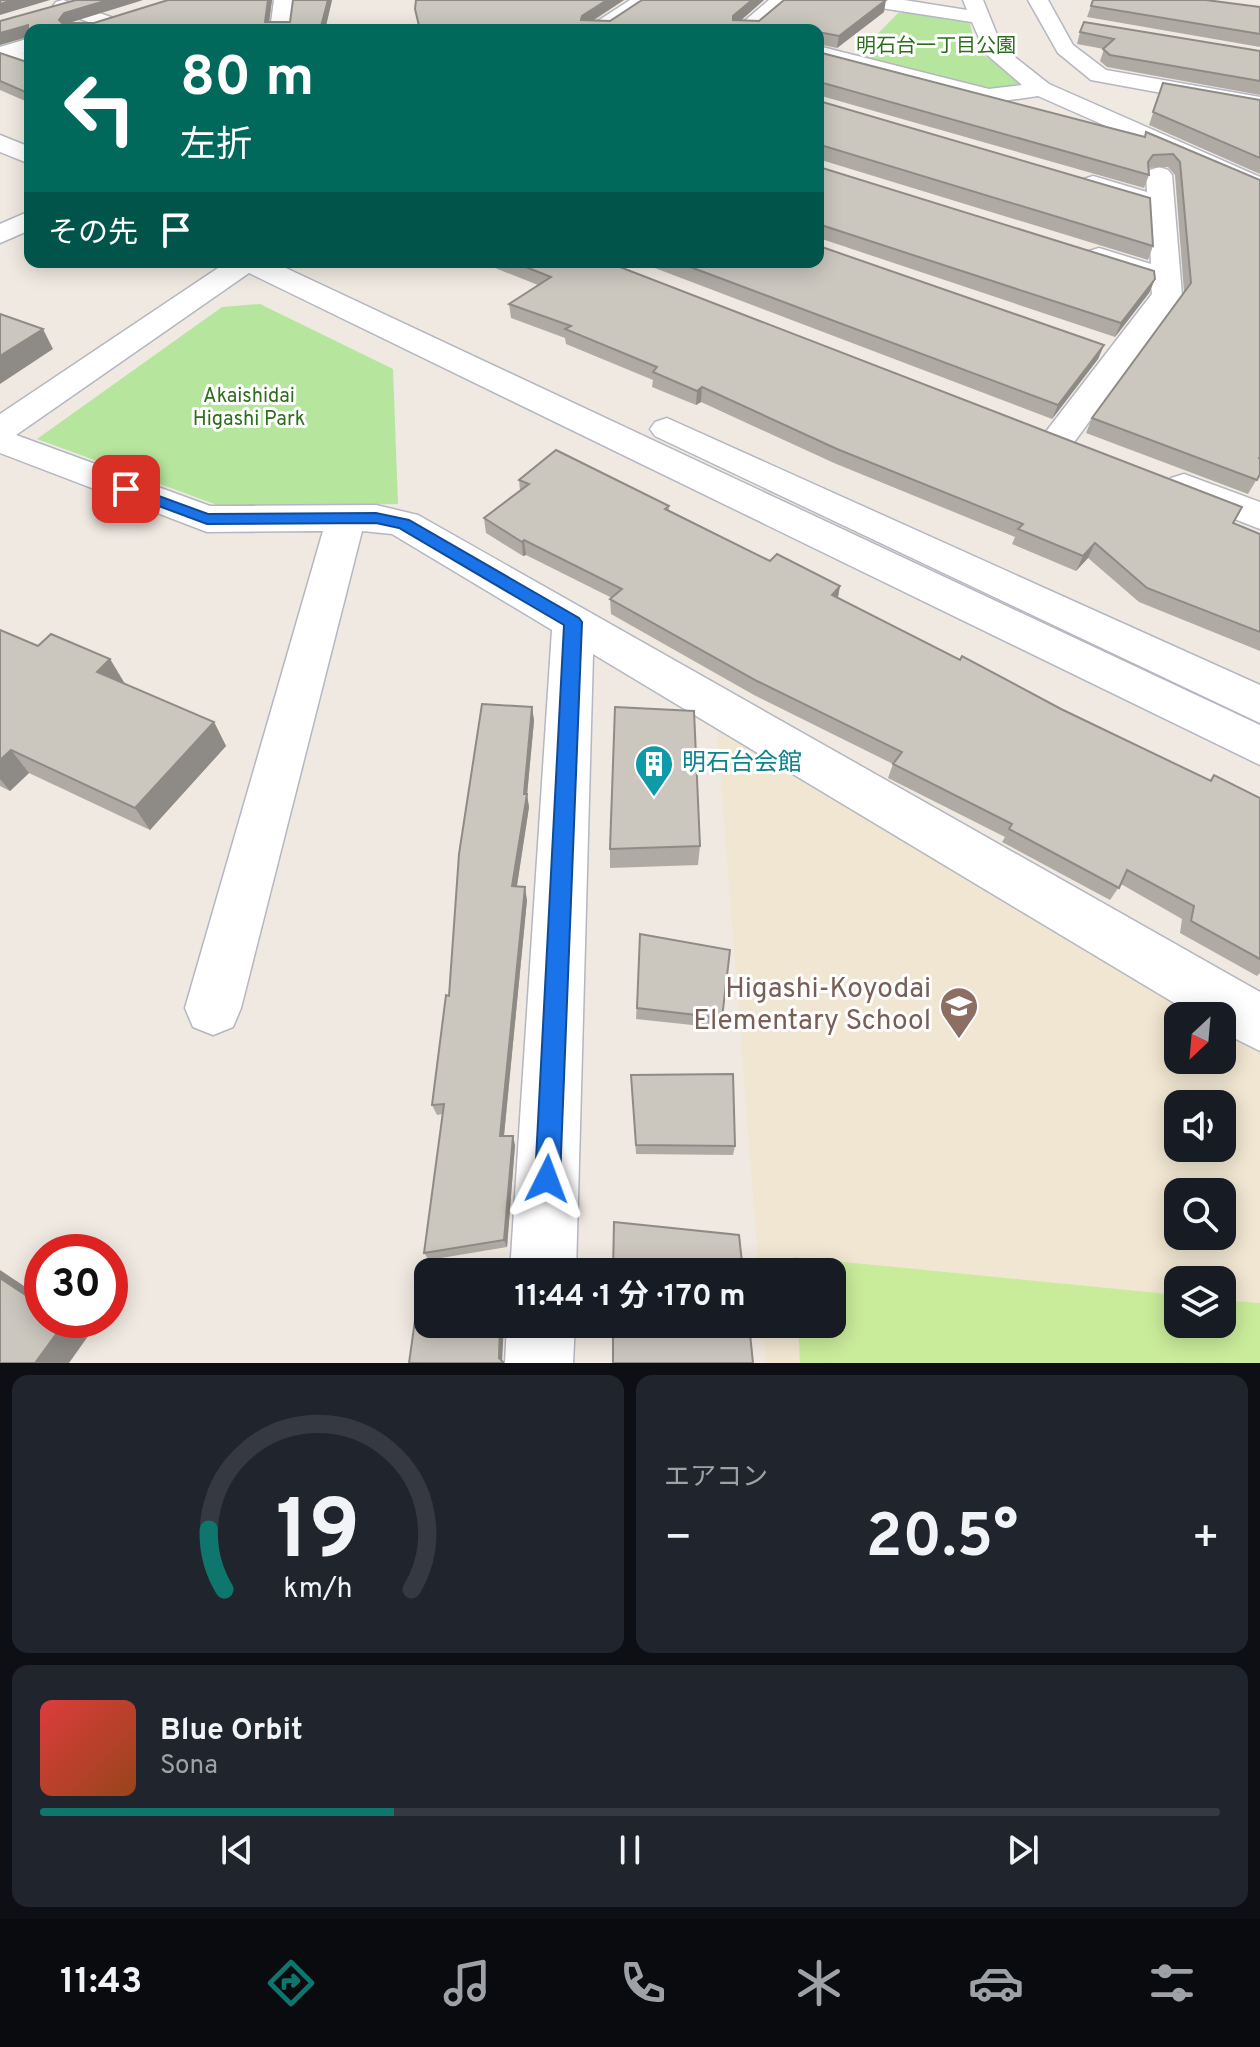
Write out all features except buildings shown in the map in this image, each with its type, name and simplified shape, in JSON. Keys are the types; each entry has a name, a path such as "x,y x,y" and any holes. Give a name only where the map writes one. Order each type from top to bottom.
{"street":[{"path":"281,24 284,0"},
{"path":"604,24 643,0"},
{"path":"751,24 781,0"},
{"path":"868,0 898,5 977,9 993,50 1041,89 1260,186"},
{"path":"1038,0 1065,49 1099,75 1260,104"},
{"path":"38,13 72,3 105,21"},
{"path":"844,58 898,5"},
{"path":"1049,20 1079,25"},
{"path":"95,24 130,21"},
{"path":"24,46 3,53 24,62"},
{"path":"824,53 989,96 1041,89"},
{"path":"0,119 24,130"},
{"path":"1060,437 1167,295 1157,141"},
{"path":"0,142 24,154"},
{"path":"1072,178 1161,204"},
{"path":"0,235 24,222"},
{"path":"1075,250 1166,278"},
{"path":"0,430 239,268"},
{"path":"261,268 1260,746"},
{"path":"322,268 1260,705"},
{"path":"1093,344 1122,354"},
{"path":"0,441 207,519 376,518 404,524 1259,1020"},
{"path":"1160,476 1260,516"},
{"path":"213,1008 346,518"},
{"path":"544,1258 573,622"},
{"path":"539,1363 540,1338"}],"shaded area":[{"name":"Higashi-Koyodai Elementary School","path":"717,728 1177,1002 1164,1002 1164,1074 1236,1074 1236,1036 1260,1051 1260,1363 766,1363 764,1338 846,1338 846,1258 758,1258"}],"green space":[{"name":"明石台一丁目公園","path":"913,11 969,19 976,49 1025,86 990,90 856,56 898,13"},
{"name":"Akaishidai Higashi Park","path":"260,304 393,369 398,504 220,506 37,439 222,307"},
{"path":"846,1262 1164,1294 1164,1338 1236,1338 1236,1301 1260,1303 1260,1363 800,1363 799,1338 846,1338"}],"place":[{"name":"明石台会館","path":"654,798"},
{"name":"Higashi-Koyodai Elementary School","path":"959,1040"}],"route":[{"path":"126,489 207,519 376,518 404,524 573,622 547,1179"}]}
